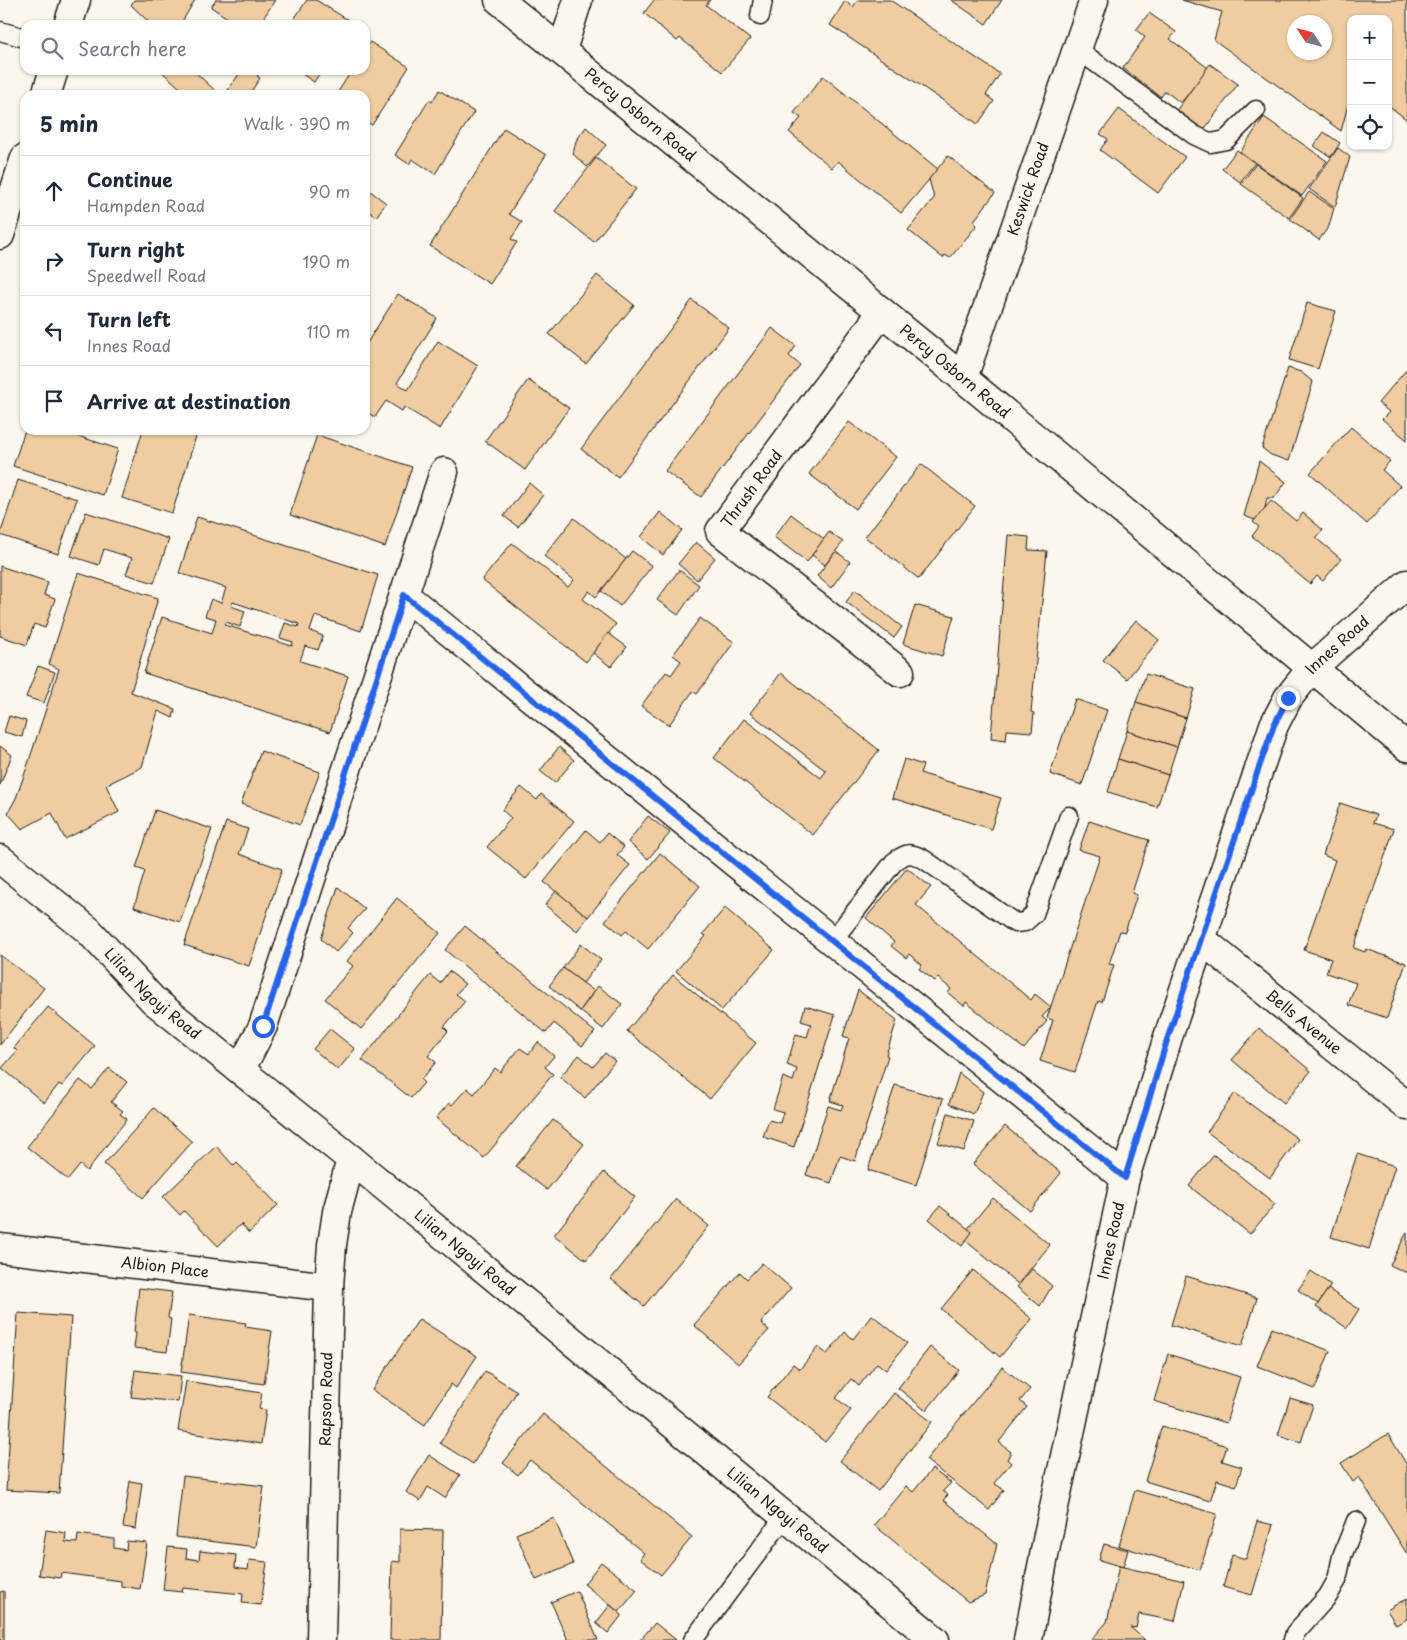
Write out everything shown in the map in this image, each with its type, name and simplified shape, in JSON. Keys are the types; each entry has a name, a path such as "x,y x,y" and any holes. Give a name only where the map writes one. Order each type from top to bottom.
{"street":[{"path":"70,20 76,0"},
{"name":"Percy Osborn Road","path":"499,0 963,378 1407,747"},
{"path":"562,50 578,0"},
{"name":"Keswick Road","path":"963,378 1094,0"},
{"path":"48,90 52,75"},
{"path":"0,235 20,173"},
{"name":"Thrush Road","path":"882,312 720,531 900,672"},
{"path":"240,1069 263,1026 444,472"},
{"name":"Innes Road","path":"1028,1640 1048,1535 1125,1178 1168,1037 1274,725 1288,698 1312,668 1407,584"},
{"path":"404,595 1125,1178"},
{"name":"Lilian Ngoyi Road","path":"0,859 88,930 154,1000 351,1159 934,1640"},
{"name":"Bells Avenue","path":"1201,940 1407,1106"},
{"name":"Rapson Road","path":"322,1640 329,1287 337,1212 351,1159"},
{"name":"Albion Place","path":"0,1248 329,1287"}],"lane":[{"path":"0,31 20,37"},
{"path":"1077,49 1194,135 1211,143 1226,140 1256,110"},
{"path":"832,941 894,862 904,854 914,854 926,860 1015,923 1025,922 1034,914 1069,816"},
{"path":"693,1640 785,1516"},
{"path":"1293,1640 1296,1633 1328,1596 1337,1580 1342,1556 1356,1520"}],"building":[{"path":"134,0 195,0 183,20 147,20 131,5"},
{"path":"216,0 275,0 262,20 230,20 211,7"},
{"path":"307,0 316,0 348,20 293,20"},
{"path":"654,0 710,0 706,5 750,39 722,72 680,38 677,41 644,13"},
{"path":"858,0 890,0 1000,74 986,95 994,101 978,124 830,25 845,1 853,7"},
{"path":"951,0 1002,0 986,24"},
{"path":"1182,0 1407,0 1407,120 1392,108 1392,15 1347,15 1347,109 1341,131 1214,40 1222,12"},
{"path":"1149,13 1176,32 1170,39 1208,68 1181,103 1165,91 1161,97 1123,68 1145,37 1136,30"},
{"path":"370,42 409,67 372,125 370,124 370,90 339,90 349,75 370,75"},
{"path":"1210,64 1238,84 1203,131 1176,111"},
{"path":"166,75 198,75 215,90 182,90"},
{"path":"238,75 258,75 260,78 252,90 228,90"},
{"path":"304,75 319,75 314,82"},
{"path":"823,76 938,169 901,213 838,161 832,168 789,132 801,118 794,113"},
{"path":"439,90 474,112 435,174 412,159 409,164 395,155 429,100 432,102"},
{"path":"1119,109 1185,157 1158,193 1100,150 1108,139 1100,134"},
{"path":"1264,117 1327,161 1302,196 1240,152"},
{"path":"586,127 606,145 587,167 573,154 576,141"},
{"path":"504,128 546,155 509,214 522,222 511,239 517,242 490,284 430,246"},
{"path":"1324,132 1340,143 1331,157 1314,146"},
{"path":"1338,148 1350,157 1335,207 1309,189"},
{"path":"1237,150 1255,163 1240,182 1222,169"},
{"path":"948,156 995,193 973,222 977,225 950,258 945,255 943,258 908,230 934,198 929,179"},
{"path":"596,158 636,189 594,242 555,211"},
{"path":"1256,164 1303,198 1289,218 1241,184"},
{"path":"370,191 386,203 376,217 370,212"},
{"path":"1309,192 1334,208 1329,226 1319,240 1290,219"},
{"path":"597,275 634,305 586,364 549,334"},
{"path":"398,294 437,318 397,383 408,390 438,341 478,366 440,429 404,407 402,411 386,401 375,417 370,414 370,338"},
{"path":"692,300 729,328 618,477 581,449"},
{"path":"1307,303 1336,311 1318,369 1289,360"},
{"path":"772,328 796,346 789,356 800,365 701,497 665,471"},
{"path":"1288,368 1301,372 1313,382 1289,461 1271,455 1262,448"},
{"path":"1407,369 1407,440 1382,419 1389,412 1378,403"},
{"path":"528,380 569,408 525,470 485,441"},
{"path":"849,422 896,457 856,509 809,474"},
{"path":"1351,427 1390,461 1382,470 1400,486 1367,524 1310,473"},
{"path":"23,435 75,435 118,449 103,495 13,466"},
{"path":"141,435 196,435 172,513 122,498"},
{"path":"317,435 412,467 385,547 290,515"},
{"path":"1259,461 1286,482 1274,498 1267,498 1265,508 1255,520 1244,516"},
{"path":"921,464 975,506 919,579 865,537"},
{"path":"18,480 77,499 58,554 0,535"},
{"path":"529,483 543,495 518,527 504,516"},
{"path":"1271,501 1296,521 1303,513 1323,530 1316,538 1341,559 1323,581 1317,576 1310,584 1252,536 1259,527 1253,522"},
{"path":"86,512 169,539 154,583 126,574 132,558 104,549 99,565 71,556"},
{"path":"660,512 682,530 663,555 641,537"},
{"path":"791,514 824,539 807,562 774,537"},
{"path":"197,517 378,575 361,631 315,616 310,631 323,636 318,650 305,646 300,661 348,676 330,732 144,673 162,617 212,633 216,619 205,616 211,599 221,603 226,588 179,573","holes":["233,602 299,624 298,627 285,623 280,638 293,642 292,646 225,625 226,622 240,627 245,611 231,606"]},
{"path":"574,518 626,559 596,597 589,591 583,599 616,624 586,662 482,580 512,543 568,587 574,580 544,556"},
{"path":"829,532 843,542 825,565 812,555"},
{"path":"1008,535 1029,537 1028,550 1047,551 1031,712 1034,713 1032,732 1007,730 1006,740 991,738"},
{"path":"696,542 715,558 697,580 678,564"},
{"path":"632,551 652,566 620,606 601,591"},
{"path":"836,551 850,562 831,588 817,576"},
{"path":"0,566 48,582 44,595 55,599 45,628 34,624 27,645 0,636"},
{"path":"679,570 699,585 678,615 657,600"},
{"path":"78,573 158,598 131,692 175,709 173,718 158,711 142,767 106,785 119,812 65,839 52,813 22,829 8,813 16,798 26,770 59,669 49,664"},
{"path":"855,590 902,627 894,638 846,602"},
{"path":"915,605 954,616 942,656 903,644"},
{"path":"700,618 734,642 697,694 693,691 669,725 641,706 666,672 671,675 681,661 673,655"},
{"path":"1136,620 1159,640 1127,679 1103,660"},
{"path":"608,633 627,647 611,667 593,653"},
{"path":"38,666 55,672 44,703 26,697"},
{"path":"781,673 879,750 813,835 714,758 744,719 821,778 826,771 750,713"},
{"path":"1146,674 1195,689 1186,718 1136,702"},
{"path":"1075,699 1107,710 1082,785 1050,774"},
{"path":"1136,702 1186,718 1177,747 1127,731"},
{"path":"9,716 26,721 22,737 4,732"},
{"path":"1127,731 1177,747 1168,775 1118,759"},
{"path":"0,746 12,755 0,785"},
{"path":"559,747 574,760 555,783 540,771"},
{"path":"261,751 320,772 300,825 241,804"},
{"path":"904,759 923,765 920,773 1001,798 991,829 892,798"},
{"path":"1118,759 1168,775 1157,807 1108,792"},
{"path":"521,787 537,800 541,794 574,821 526,879 487,847 511,818 502,810"},
{"path":"1340,803 1376,815 1373,823 1394,829 1354,948 1365,952 1366,949 1406,963 1387,1018 1348,1005 1356,983 1326,973 1331,959 1304,950 1335,860 1323,855"},
{"path":"155,810 212,829 180,922 134,907 145,871 136,868"},
{"path":"648,816 670,833 648,859 628,842"},
{"path":"1089,821 1149,840 1132,893 1137,895 1125,932 1120,931 1109,964 1114,965 1102,1002 1098,1001 1075,1072 1040,1061 1053,1020 1047,1018 1100,856 1079,850"},
{"path":"226,822 248,829 239,854 282,869 249,966 184,945"},
{"path":"586,830 600,842 607,833 624,847 617,855 630,865 588,917 544,882"},
{"path":"660,853 700,886 648,949 626,931 622,935 605,921"},
{"path":"907,868 931,887 916,905 1031,1000 1035,994 1051,1007 1042,1017 1047,1021 1024,1049 966,1002 964,1006 948,993 951,989 938,978 935,981 919,969 922,965 909,954 906,958 891,946 894,942 866,918"},
{"path":"338,887 365,909 348,928 353,933 336,952 321,939"},
{"path":"556,891 588,917 577,931 545,905"},
{"path":"397,898 440,933 361,1029 325,999 353,966 347,961"},
{"path":"725,908 774,950 722,1010 676,971 706,936 703,934"},
{"path":"465,926 595,1032 582,1046 554,1023 546,1033 445,950"},
{"path":"581,944 601,960 583,983 563,968"},
{"path":"0,955 44,988 0,1045"},
{"path":"563,968 594,991 580,1011 549,986"},
{"path":"449,971 465,984 456,994 465,1001 444,1027 448,1031 428,1056 436,1062 421,1080 424,1083 411,1098 362,1060 430,975 440,983"},
{"path":"673,975 756,1043 710,1099 627,1031"},
{"path":"598,986 622,1004 603,1029 580,1011"},
{"path":"858,990 897,1020 886,1055 888,1056 855,1161 840,1156 831,1183 806,1175 828,1106 841,1110 843,1105 830,1101 849,1038 843,1036"},
{"path":"805,1006 835,1015 794,1147 763,1137 769,1120 780,1123 783,1112 773,1109 783,1077 793,1081 797,1069 787,1065 796,1034 807,1037 811,1024 801,1021"},
{"path":"48,1007 95,1046 62,1086 59,1084 44,1103 2,1068 17,1051 14,1048"},
{"path":"1259,1028 1311,1071 1284,1103 1232,1060"},
{"path":"330,1029 355,1049 338,1070 313,1049"},
{"path":"538,1042 554,1056 545,1067 553,1074 484,1158 436,1118 449,1103 452,1105 467,1088 474,1094 495,1068 500,1072 520,1048 529,1054"},
{"path":"605,1053 615,1061 585,1098 560,1077 579,1055 593,1067"},
{"path":"109,1068 127,1082 111,1102 123,1111 120,1114 127,1119 87,1171 80,1165 68,1180 27,1147 80,1080 92,1089"},
{"path":"959,1073 983,1092 974,1114 949,1104"},
{"path":"895,1085 943,1099 916,1185 868,1170"},
{"path":"1235,1093 1298,1139 1270,1178 1207,1132"},
{"path":"154,1108 192,1142 143,1198 104,1164"},
{"path":"948,1113 974,1121 964,1151 938,1143"},
{"path":"553,1120 584,1144 547,1190 516,1166"},
{"path":"1005,1126 1061,1173 1030,1211 973,1164"},
{"path":"216,1146 234,1166 237,1163 278,1205 249,1233 241,1224 218,1246 184,1211 180,1215 163,1197"},
{"path":"1357,1154 1395,1166 1369,1249 1331,1237"},
{"path":"1214,1155 1275,1204 1250,1234 1189,1186"},
{"path":"604,1172 635,1197 586,1260 554,1235"},
{"path":"993,1198 1050,1245 1018,1284 961,1237"},
{"path":"676,1199 709,1226 644,1306 611,1279"},
{"path":"940,1206 972,1232 962,1246 929,1219"},
{"path":"1407,1232 1407,1273 1390,1265"},
{"path":"762,1263 791,1288 761,1323 769,1330 738,1364 694,1325 740,1272 747,1279"},
{"path":"1032,1269 1052,1286 1040,1306 1017,1287"},
{"path":"973,1270 1032,1319 1000,1357 941,1309"},
{"path":"1311,1271 1331,1285 1318,1304 1298,1290"},
{"path":"1186,1276 1257,1298 1242,1346 1171,1325"},
{"path":"139,1288 172,1292 168,1318 171,1319 167,1352 134,1348"},
{"path":"1328,1289 1359,1309 1347,1328 1316,1307"},
{"path":"18,1313 71,1317 59,1493 6,1490"},
{"path":"189,1315 246,1323 245,1327 272,1331 264,1384 181,1372"},
{"path":"872,1315 907,1343 886,1370 877,1363 859,1386 851,1379 836,1398 851,1410 825,1442 767,1397 793,1364 800,1369 818,1347 827,1354 845,1332 853,1339"},
{"path":"419,1319 477,1356 456,1388 451,1384 425,1425 372,1390"},
{"path":"1272,1328 1330,1351 1315,1389 1257,1366"},
{"path":"930,1347 959,1370 926,1411 898,1388"},
{"path":"1168,1354 1240,1377 1226,1423 1154,1401"},
{"path":"1002,1367 1030,1389 1020,1401 1027,1407 999,1442 1011,1452 1007,1459 1011,1463 994,1483 1004,1490 989,1510 926,1460"},
{"path":"135,1370 181,1376 178,1402 131,1397"},
{"path":"485,1371 517,1391 473,1464 440,1443"},
{"path":"186,1381 262,1393 259,1409 266,1410 261,1444 178,1431"},
{"path":"894,1393 932,1422 878,1491 840,1461"},
{"path":"1290,1398 1313,1405 1301,1442 1278,1435"},
{"path":"543,1414 692,1537 661,1575 640,1559 644,1553 530,1460 518,1475 503,1463"},
{"path":"1162,1426 1227,1446 1222,1461 1242,1467 1236,1486 1217,1480 1210,1501 1145,1481"},
{"path":"1388,1434 1407,1465 1407,1554 1359,1477 1353,1482 1341,1463"},
{"path":"429,1455 460,1475 445,1498 428,1487 420,1501 406,1492"},
{"path":"932,1469 951,1483 943,1491 948,1495 943,1500 997,1544 985,1595 968,1602 874,1525 906,1486 913,1492"},
{"path":"183,1476 264,1486 256,1547 176,1537"},
{"path":"130,1481 142,1483 136,1529 123,1527"},
{"path":"1135,1490 1217,1514 1200,1570 1119,1546"},
{"path":"554,1518 573,1564 536,1580 516,1534"},
{"path":"1257,1521 1273,1525 1252,1595 1223,1587 1232,1555 1246,1559"},
{"path":"400,1529 443,1530 441,1640 390,1640 392,1561 400,1562"},
{"path":"46,1530 66,1533 65,1542 77,1543 78,1534 114,1539 114,1548 126,1550 127,1541 147,1543 140,1589 121,1586 121,1581 61,1573 60,1578 39,1575"},
{"path":"1104,1544 1128,1550 1123,1567 1099,1560"},
{"path":"168,1547 187,1549 186,1558 199,1560 200,1551 236,1555 235,1568 248,1570 249,1560 267,1562 261,1605 242,1603 243,1594 183,1588 182,1592 163,1590"},
{"path":"601,1562 637,1590 619,1612 584,1584"},
{"path":"1119,1566 1184,1581 1175,1621 1139,1614 1136,1628 1130,1627 1145,1640 1091,1640 1107,1622"},
{"path":"4,1591 4,1640 0,1640 0,1592"},
{"path":"577,1591 598,1640 568,1640 551,1602"},
{"path":"1407,1598 1407,1619 1396,1625 1387,1610"},
{"path":"610,1605 622,1615 608,1633 596,1623"},
{"path":"655,1623 676,1640 640,1640"}],"route":[{"path":"263,1026 404,595 1125,1178 1168,1037 1256,776 1274,725 1288,698"}]}
